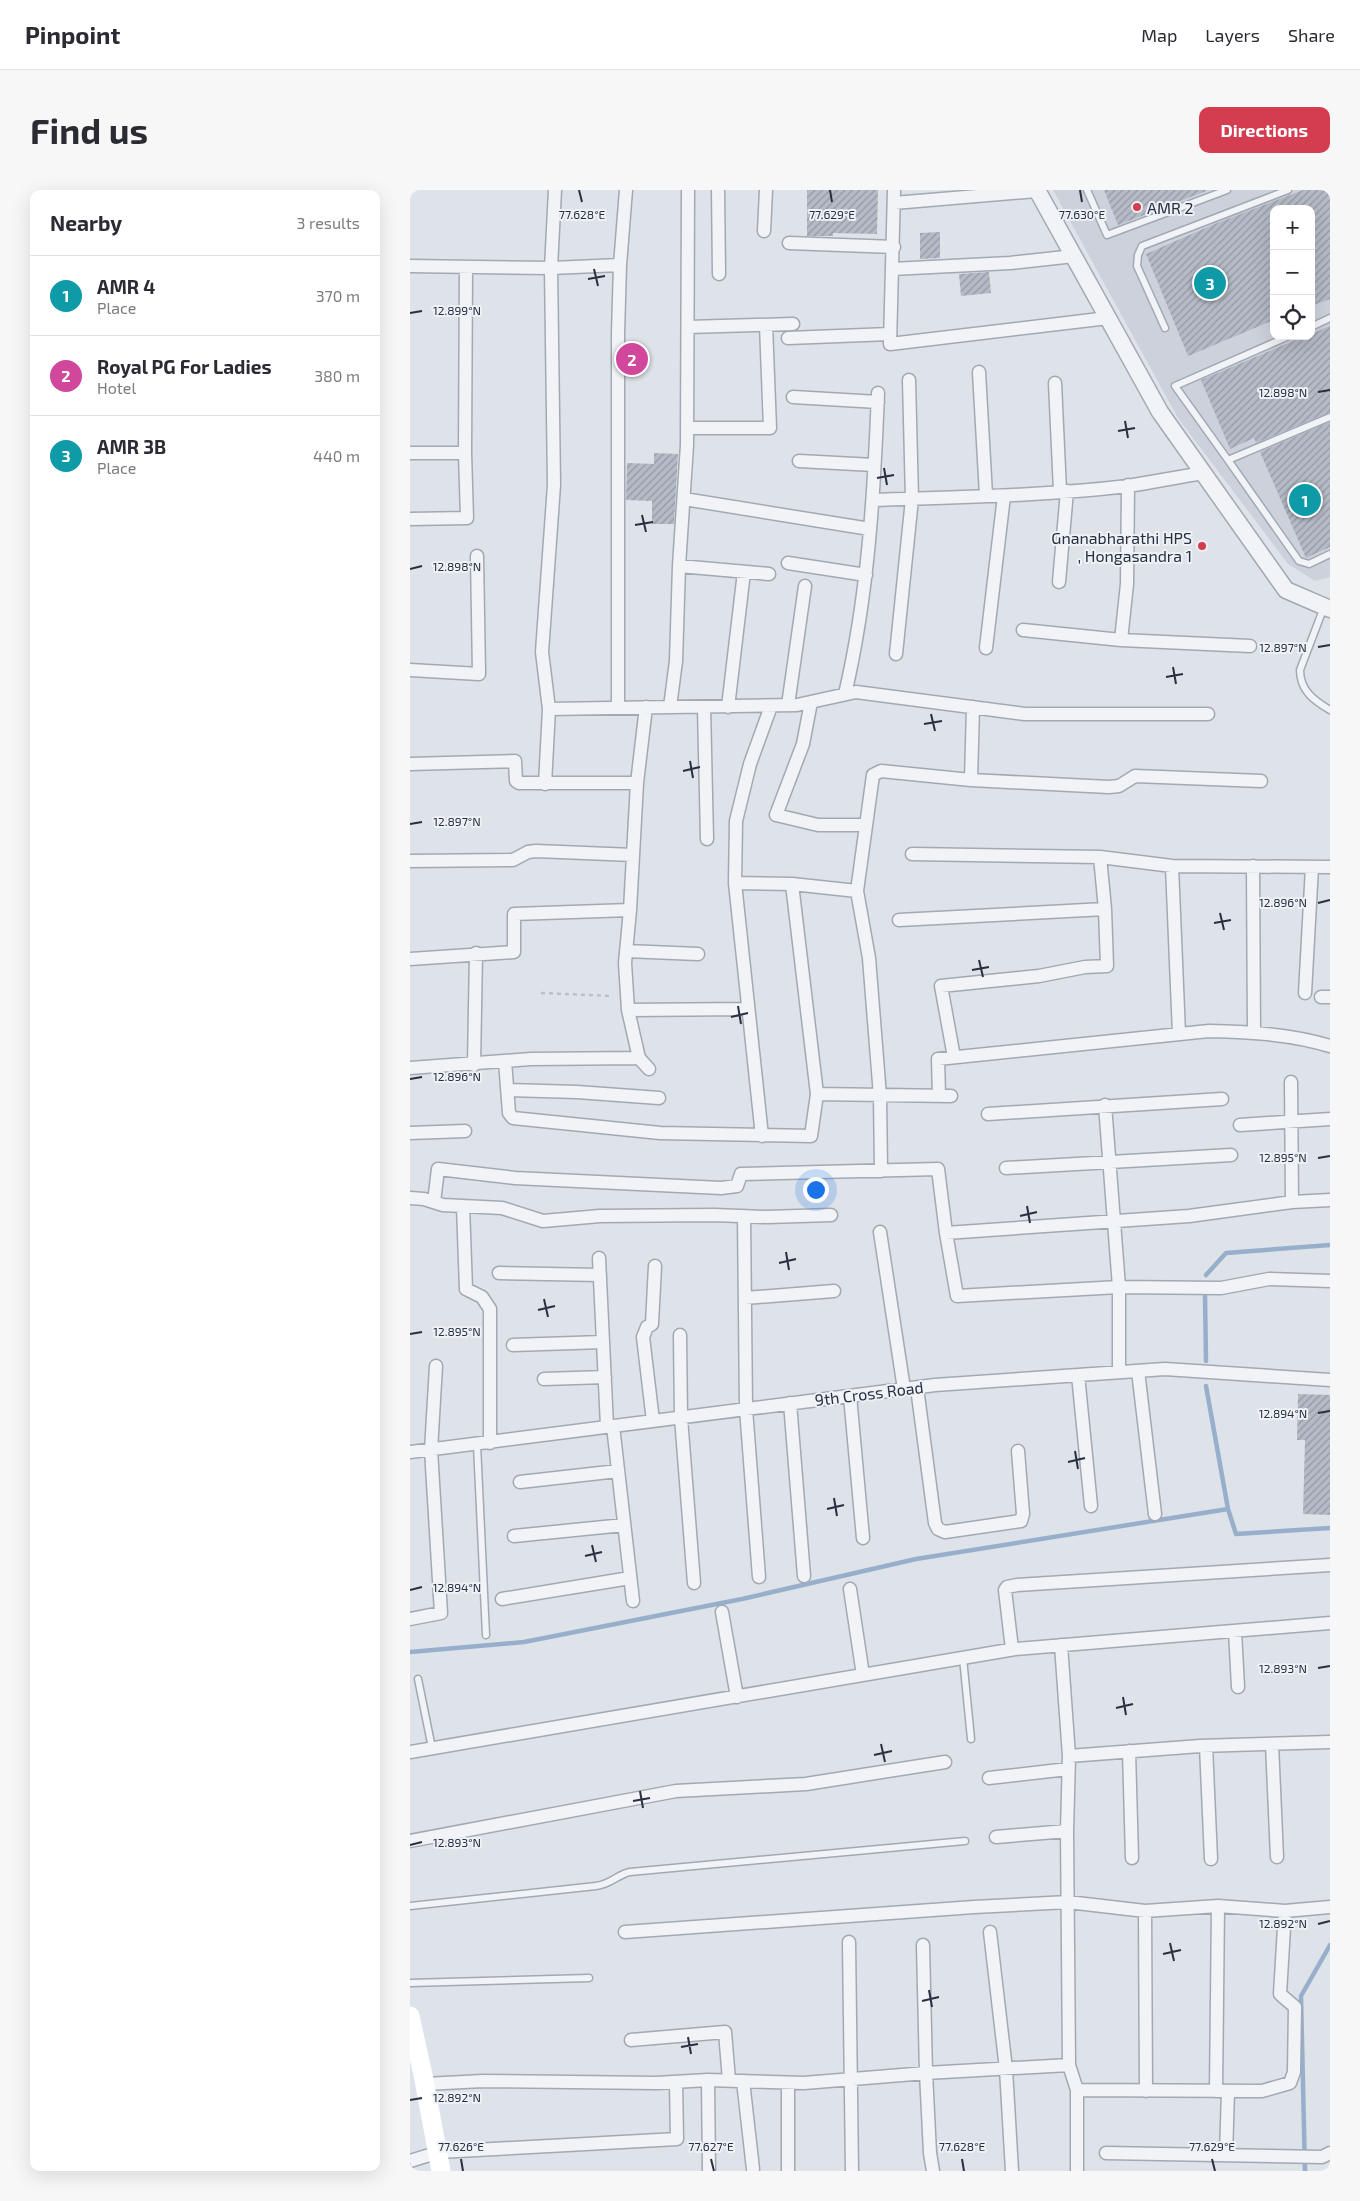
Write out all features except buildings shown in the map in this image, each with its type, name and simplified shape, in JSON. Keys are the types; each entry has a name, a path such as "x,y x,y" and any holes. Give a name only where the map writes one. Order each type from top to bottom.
{"main road":[{"path":"410,2016 420,2079 440,2162"}],"street":[{"path":"545,784 549,709 542,652 554,485 551,268 555,190"},
{"path":"618,707 620,266 626,190"},
{"path":"670,707 676,661 687,428 688,190"},
{"path":"718,190 719,274"},
{"path":"764,231 766,190"},
{"path":"1108,318 890,344 894,196 1037,191 1074,256 1160,412 1286,590 1327,608"},
{"path":"789,243 894,248"},
{"path":"892,268 1010,263 1074,256"},
{"path":"410,266 551,268 620,266"},
{"path":"410,519 467,518 465,453 466,267"},
{"path":"688,327 793,324"},
{"path":"687,428 770,428 766,325"},
{"path":"788,338 890,334"},
{"path":"979,372 986,495"},
{"path":"896,654 912,499 909,380"},
{"path":"1055,383 1064,491 1059,582"},
{"path":"793,397 878,398 873,500 866,575 857,644 845,694"},
{"path":"410,453 465,453"},
{"path":"799,461 874,465"},
{"path":"873,500 986,495 1004,496 1128,486 1203,473"},
{"path":"1121,640 1127,584 1128,486"},
{"path":"986,648 1004,496"},
{"path":"684,499 870,529"},
{"path":"410,670 479,674 477,556"},
{"path":"788,563 866,575"},
{"path":"680,566 769,574"},
{"path":"728,707 744,572"},
{"path":"788,705 805,586"},
{"path":"1023,630 1121,640 1250,646"},
{"path":"549,709 771,706 811,702 856,692 1025,714 1208,714"},
{"path":"811,702 803,744 776,815 818,825 866,825"},
{"path":"762,1136 735,882 736,821 750,764 771,706"},
{"path":"646,707 637,783 626,951 628,1010 639,1058 649,1069"},
{"path":"704,707 706,839"},
{"path":"971,780 973,707"},
{"path":"410,764 515,761 517,782 545,784 637,783"},
{"path":"881,1171 880,1096 869,958 857,891 873,775 876,772 971,780 1109,786 1119,786 1135,776 1260,781"},
{"path":"410,860 513,860 528,852 536,851 633,855"},
{"path":"912,854 1100,857 1172,866 1330,867"},
{"path":"954,1057 941,986 1039,976 1085,967 1107,966 1105,909 1100,857"},
{"path":"1172,866 1179,1034"},
{"path":"1253,866 1254,1032"},
{"path":"1305,992 1312,867"},
{"path":"735,882 792,884 857,891"},
{"path":"505,1062 509,1113 513,1118 660,1132 811,1136 817,1094 792,884"},
{"path":"899,920 1105,909"},
{"path":"410,959 476,953 514,952 514,914 630,910"},
{"path":"626,951 698,954"},
{"path":"474,1065 476,953"},
{"path":"628,1010 748,1009"},
{"path":"817,1094 945,1096 938,1058 1209,1031 1254,1032 1307,1039 1330,1046"},
{"path":"410,1068 580,1058 639,1058"},
{"path":"1292,1082 1292,1202"},
{"path":"508,1090 577,1092 659,1098"},
{"path":"988,1114 1222,1099"},
{"path":"1105,1105 1119,1287 1119,1372"},
{"path":"1240,1125 1330,1119"},
{"path":"410,1133 465,1132"},
{"path":"1006,1168 1231,1156"},
{"path":"434,1202 438,1170 515,1178 721,1188 737,1186 741,1174 938,1169 946,1233 957,1296 1119,1287 1221,1288 1269,1279 1330,1281"},
{"path":"410,1198 443,1205 502,1208 543,1221 600,1216 767,1217 831,1215"},
{"path":"946,1233 1189,1216 1292,1202 1330,1200"},
{"path":"463,1206 466,1289 482,1297 490,1309 483,1444"},
{"path":"744,1216 746,1409 760,1577"},
{"path":"880,1232 935,1523 938,1529 945,1532 1021,1521 1023,1514 1018,1451"},
{"path":"599,1258 605,1377 633,1601"},
{"path":"653,1422 643,1337 647,1327 652,1324 655,1266"},
{"path":"499,1273 600,1275"},
{"path":"746,1298 834,1291"},
{"path":"680,1335 681,1418 694,1583"},
{"path":"512,1345 603,1342"},
{"path":"410,1619 441,1613 430,1450 436,1366"},
{"name":"9th Cross Road","path":"410,1452 910,1388 1165,1369 1330,1380"},
{"path":"1138,1371 1154,1514"},
{"path":"1078,1375 1091,1506"},
{"path":"544,1379 605,1377"},
{"path":"850,1396 863,1538"},
{"path":"790,1403 804,1576"},
{"path":"520,1482 618,1471"},
{"path":"514,1536 624,1525"},
{"path":"1012,1649 1005,1590 1008,1587 1179,1573 1330,1565"},
{"path":"502,1599 630,1578"},
{"path":"850,1589 862,1675"},
{"path":"722,1612 737,1697"},
{"path":"410,1752 1012,1649 1330,1623"},
{"path":"1236,1631 1238,1687"},
{"path":"1061,1645 1069,1756 1069,2065 1077,2090 1078,2171"},
{"path":"1069,1756 1206,1746 1330,1742"},
{"path":"1272,1744 1277,1857"},
{"path":"1206,1746 1211,1859"},
{"path":"1129,1751 1132,1858"},
{"path":"410,1841 676,1791 806,1784 944,1762"},
{"path":"989,1778 1068,1769"},
{"path":"996,1838 1068,1831"},
{"path":"625,1932 974,1906 1068,1902 1145,1911 1218,1906 1285,1911 1330,1907"},
{"path":"1218,1906 1222,2091 1226,2155"},
{"path":"1145,1911 1146,2091"},
{"path":"1077,2090 1262,2091 1290,2083 1294,2072 1295,2008 1280,1994 1285,1911"},
{"path":"990,1932 1006,2069 1012,2171"},
{"path":"849,1942 852,2171"},
{"path":"923,1945 926,2073 930,2153 933,2171"},
{"path":"631,2040 725,2032 729,2080"},
{"path":"420,2079 676,2082 729,2080 788,2083 1069,2065"},
{"path":"708,2080 709,2171"},
{"path":"743,2081 754,2169"},
{"path":"410,2160 440,2162 677,2139 676,2082"},
{"path":"788,2083 788,2171"},
{"path":"1106,2153 1322,2157 1330,2153"}],"lane":[{"path":"1086,190 1107,236 1227,190"},
{"path":"1165,328 1137,266 1138,255 1142,246 1288,190"},
{"path":"1315,325 1330,318"},
{"path":"1280,340 1175,386 1299,562 1309,564 1330,554"},
{"path":"1228,460 1330,417"},
{"path":"1327,608 1300,670 1300,680 1304,689 1317,703 1330,710"},
{"path":"483,1444 486,1635"},
{"path":"963,1658 971,1739"},
{"path":"418,1679 432,1748"},
{"path":"410,1906 609,1884 619,1875 630,1872 964,1842"},
{"path":"410,1983 589,1978"}],"path":[{"path":"541,993 627,996"}],"shaded area":[{"path":"1053,190 1330,190 1330,577 1315,581 1288,564 1178,418"}],"waterway":[{"path":"1206,1275 1226,1253 1330,1245"},
{"path":"1205,1296 1206,1361"},
{"path":"1206,1386 1228,1509 1236,1534 1330,1528"},
{"path":"410,1652 524,1642 742,1599 916,1559 1228,1509"},
{"path":"1305,2171 1301,1996 1330,1945"}],"place":[{"name":"AMR 2","path":"1137,207"},
{"name":"AMR 3B","path":"1210,283"},
{"name":"Royal PG For Ladies","path":"632,359"},
{"name":"AMR 4","path":"1305,500"},
{"name":"Gnanabharathi HPS , Hongasandra 1","path":"1202,546"}]}
